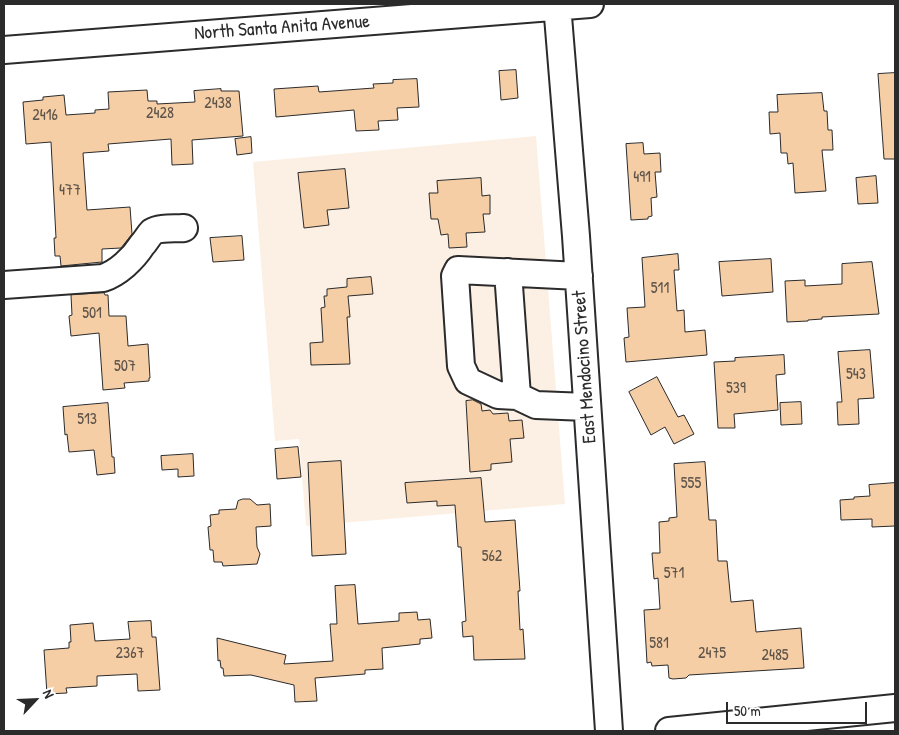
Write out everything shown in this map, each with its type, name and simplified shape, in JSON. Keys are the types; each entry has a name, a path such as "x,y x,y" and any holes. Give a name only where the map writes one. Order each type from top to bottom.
{"street":[{"name":"North Santa Anita Avenue","path":"4,50 558,5 590,4"},
{"name":"East Mendocino Street","path":"558,5 609,731"},
{"path":"4,285 102,278 112,275 142,246 152,232 184,228"},
{"path":"578,276 458,270 455,276 458,330 461,366 468,380 498,395 517,396 536,405 587,407"},
{"path":"508,272 517,396"},
{"path":"668,731 895,708"}],"shaded area":[{"path":"536,136 565,504 306,526 299,439 275,441 253,162"}],"building":[{"path":"516,70 518,98 501,100 499,71"},
{"path":"895,73 895,159 884,159 878,74"},
{"path":"417,79 419,107 397,108 398,120 378,121 379,130 356,131 354,110 276,117 274,89 318,86 319,92 374,88 373,84 393,83 393,80"},
{"path":"221,89 221,91 239,91 243,136 192,140 193,164 172,165 171,139 108,144 109,151 83,153 87,210 130,207 132,234 121,248 102,249 102,262 61,266 60,256 55,256 54,238 56,238 51,142 26,144 23,102 43,100 43,97 64,95 66,115 95,113 95,110 109,109 108,92 147,90 148,101 157,101 157,104 195,102 194,91"},
{"path":"822,93 824,111 827,111 828,130 832,130 833,150 822,150 826,191 795,193 793,163 788,164 787,153 781,153 780,133 770,134 769,112 778,112 777,95"},
{"path":"251,137 252,153 237,155 235,139"},
{"path":"643,143 644,154 660,153 661,172 655,172 657,197 651,198 652,216 648,217 648,219 631,220 626,144"},
{"path":"345,169 349,208 327,210 329,225 304,228 298,173"},
{"path":"876,176 878,203 858,204 856,178"},
{"path":"481,178 482,196 490,195 490,214 483,214 485,232 466,233 467,247 449,248 448,234 441,235 438,219 431,219 429,193 438,193 437,181"},
{"path":"242,236 244,260 213,262 210,238"},
{"path":"678,254 679,270 674,270 677,311 684,310 685,332 705,330 707,355 626,362 624,338 629,337 627,308 645,307 642,258"},
{"path":"771,259 773,292 722,296 719,262"},
{"path":"872,262 879,314 822,317 822,319 808,321 787,322 785,281 805,280 805,286 842,284 842,264"},
{"path":"371,277 373,294 348,296 350,317 347,317 350,364 311,365 310,343 323,342 321,308 325,307 324,296 327,296 327,289 347,287 347,279"},
{"path":"104,293 108,295 109,316 126,316 128,346 148,344 149,381 124,383 125,388 103,390 99,333 71,336 69,316 72,315 71,295"},
{"path":"870,350 874,398 858,399 859,424 838,425 837,402 842,402 838,352"},
{"path":"784,355 785,374 776,375 778,410 734,414 735,428 718,428 714,362 735,361 735,358"},
{"path":"657,377 678,417 684,415 694,434 674,444 665,427 651,435 629,392"},
{"path":"473,400 481,404 482,411 490,410 493,414 508,413 509,421 522,420 524,438 510,439 512,462 491,464 491,470 470,472 466,401"},
{"path":"801,402 802,424 781,425 780,403"},
{"path":"108,403 115,473 97,475 94,450 69,452 67,434 65,435 63,407"},
{"path":"298,447 301,477 277,479 275,449"},
{"path":"193,454 194,476 178,477 178,469 162,470 161,456"},
{"path":"341,461 346,554 312,556 308,463"},
{"path":"705,462 709,520 716,520 718,561 727,561 731,602 753,600 756,632 801,628 804,668 689,675 686,678 673,679 669,678 668,665 652,666 651,662 647,663 644,610 660,609 658,578 654,579 652,553 660,553 659,522 669,521 669,518 677,517 674,464"},
{"path":"481,478 485,522 515,520 520,591 518,591 520,630 523,629 525,659 474,660 473,636 463,637 462,622 466,621 461,547 458,547 455,505 437,506 437,501 407,503 405,483"},
{"path":"895,483 895,526 872,527 872,519 841,520 840,500 870,496 869,485"},
{"path":"250,499 257,505 270,504 271,526 256,527 257,547 260,554 257,564 223,566 222,562 214,562 213,550 210,550 208,527 211,526 210,515 219,514 219,510 236,509 238,501"},
{"path":"355,585 358,624 399,621 399,613 417,612 418,620 430,619 432,638 420,639 420,644 382,648 383,669 365,670 365,674 315,678 317,701 295,702 294,685 251,675 224,676 220,660 218,661 217,638 286,655 284,664 333,661 330,624 337,624 335,586"},
{"path":"151,621 152,637 156,637 160,690 138,691 137,674 97,676 97,686 66,688 67,693 47,694 44,650 69,648 69,642 71,642 70,625 93,623 95,641 130,639 128,622"}]}
